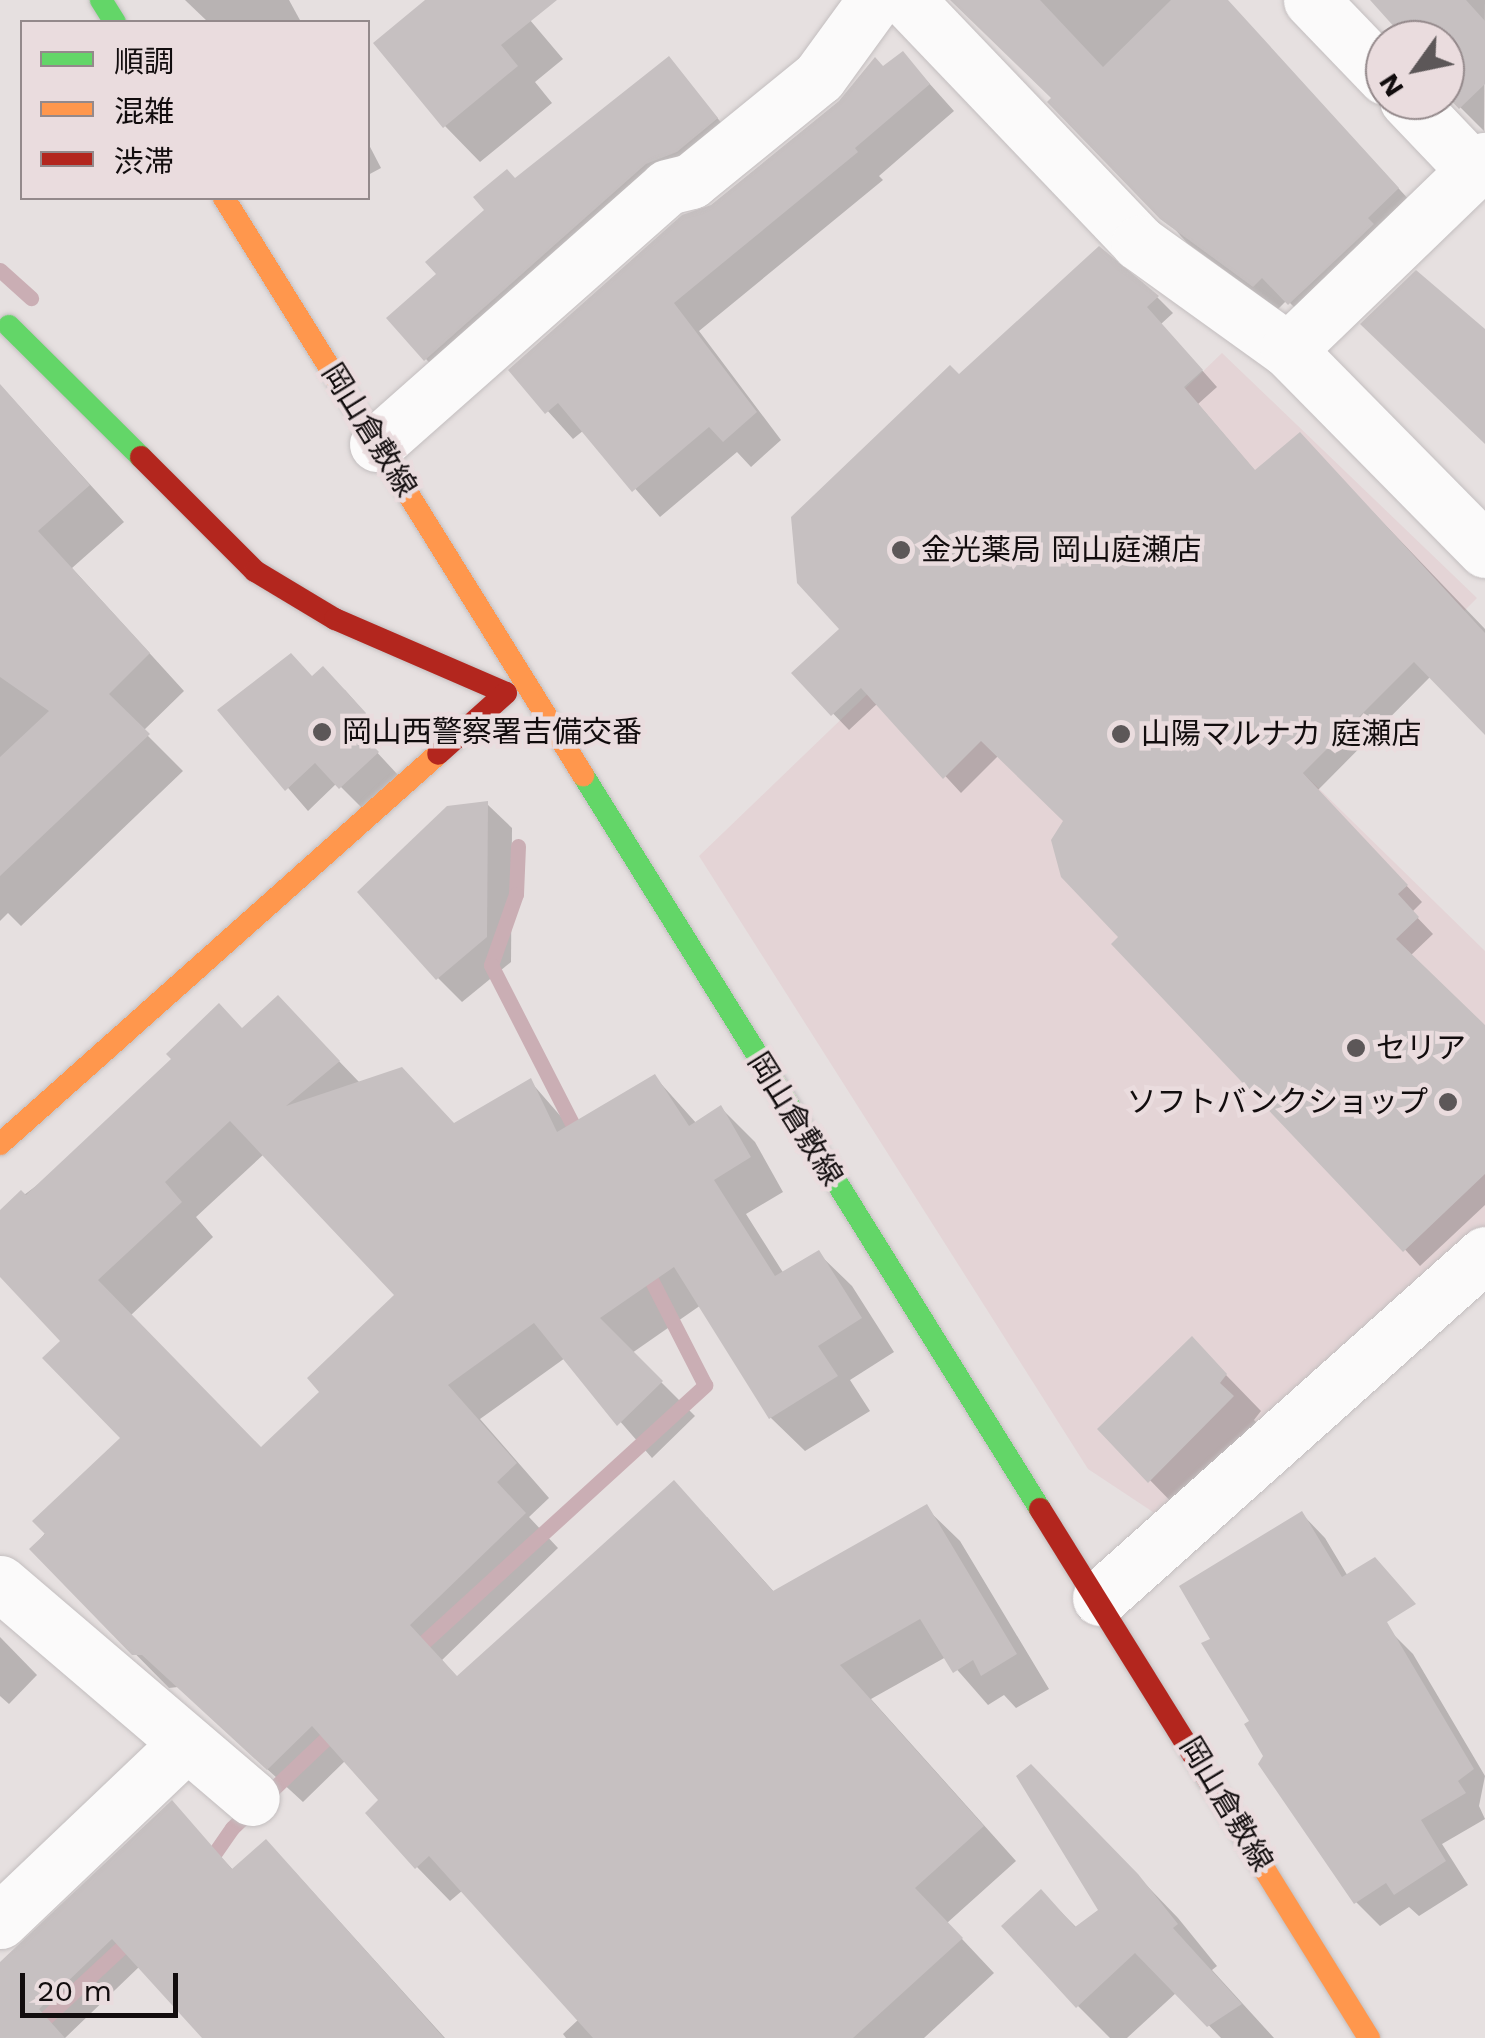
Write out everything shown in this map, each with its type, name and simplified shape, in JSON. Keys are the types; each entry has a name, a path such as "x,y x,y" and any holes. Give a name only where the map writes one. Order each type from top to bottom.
{"main road":[{"name":"岡山倉敷線","path":"225,200 377,444 514,685 1100,1598 1350,2030"},
{"path":"0,1144 514,685 334,619 255,571 3,328"}],"street":[{"path":"377,444 666,187 690,181 819,77 875,0"},
{"path":"907,0 1138,243 1288,350 1485,550"},
{"path":"1310,0 1365,57"},
{"path":"1288,350 1480,165 1429,120"},
{"path":"1100,1598 1485,1254"},
{"path":"0,1583 252,1798"},
{"path":"0,1920 187,1743"}],"shaded area":[{"path":"1222,353 1477,598 1303,773 1485,951 1485,1231 1159,1516 1088,1469 699,856"}],"building":[{"path":"425,0 557,0 501,45 518,66 443,128 373,43"},
{"path":"950,0 1040,0 1103,67 1171,0 1228,0 1399,188 1368,218 1374,224 1288,305 1262,278 1253,287 1160,219 1047,102 1051,98"},
{"path":"1370,0 1466,0 1485,21 1485,84 1465,103 1465,20 1388,20"},
{"path":"903,51 930,84 855,148 858,152 674,303 757,412 723,442 709,427 632,492 558,403 545,414 508,370 682,215 711,205 839,101 875,57 883,66"},
{"path":"669,56 718,118 677,152 646,164 424,361 386,318 436,274 425,262 484,210 473,197 507,169 515,178"},
{"path":"1099,246 1159,296 1147,307 1203,370 1184,387 1255,470 1300,432 1485,633 1485,735 1414,662 1303,773 1408,885 1398,894 1419,917 1396,939 1485,1025 1485,1174 1403,1252 1111,944 1118,937 1061,877 1051,840 1063,821 981,741 943,779 861,688 831,716 791,673 839,629 797,583 791,517 950,365 959,374"},
{"path":"1416,270 1485,329 1485,444 1360,324"},
{"path":"0,384 90,485 38,531 150,653 109,694 150,734 0,876 0,757 49,711 0,677"},
{"path":"291,653 312,676 323,666 366,713 353,725 379,752 339,789 315,763 285,791 217,710"},
{"path":"488,801 487,937 436,980 357,892 447,806"},
{"path":"278,995 340,1061 286,1106 402,1067 454,1123 531,1078 557,1132 655,1074 689,1126 721,1105 751,1157 714,1180 775,1276 819,1250 862,1318 818,1346 838,1376 769,1419 674,1267 600,1318 663,1381 617,1426 534,1323 448,1385 517,1463 497,1482 526,1513 410,1625 457,1676 674,1480 773,1591 927,1504 1017,1654 981,1676 973,1660 953,1673 920,1619 840,1665 984,1826 915,1888 963,1938 853,2038 593,2038 429,1856 415,1869 365,1813 378,1800 312,1726 267,1770 142,1655 132,1655 29,1549 45,1534 32,1521 120,1438 42,1358 60,1341 0,1277 0,1210 21,1190 26,1195 171,1059 166,1054 219,1003 242,1028","holes":["230,1121 394,1295 307,1378 319,1392 261,1447 98,1280 182,1202 165,1182"]},
{"path":"1192,1336 1227,1374 1220,1383 1234,1396 1148,1483 1097,1429"},
{"path":"1302,1511 1342,1577 1375,1557 1416,1604 1387,1622 1474,1769 1458,1781 1466,1793 1421,1820 1446,1861 1394,1895 1386,1883 1354,1904 1258,1764 1263,1756 1244,1724 1249,1721 1201,1643 1210,1639 1179,1586"},
{"path":"1031,1764 1138,1874 1178,1924 1173,1928 1242,2004 1207,2027 1135,1953 1076,2008 1001,1926 1041,1889 1075,1927 1098,1910 1016,1776"},
{"path":"172,1800 232,1869 266,1839 444,2038 202,2038 112,1939 39,2009 65,2038 0,2038 0,1962"}],"waterway":[{"path":"0,270 31,298"},
{"path":"518,846 516,894 491,965 581,1141"},
{"path":"413,1652 705,1385 643,1264"},
{"path":"205,1867 232,1828 337,1728"},
{"path":"24,2038 135,1935"}],"traffic: fast":[{"path":"101,0 114,20"},
{"path":"9,326 141,457"},
{"path":"583,775 1040,1509"}],"traffic: slow":[{"path":"225,200 583,775"},
{"path":"0,1144 438,754"},
{"path":"1253,1851 1369,2038"}],"traffic: jam":[{"path":"141,457 255,571 335,619 506,693 438,754"},
{"path":"1040,1509 1253,1851"}],"place":[{"name":"金光薬局 岡山庭瀬店","path":"901,550"},
{"name":"岡山西警察署吉備交番","path":"322,732"},
{"name":"山陽マルナカ 庭瀬店","path":"1121,734"},
{"name":"セリア","path":"1356,1048"},
{"name":"ソフトバンクショップ","path":"1448,1102"}]}
